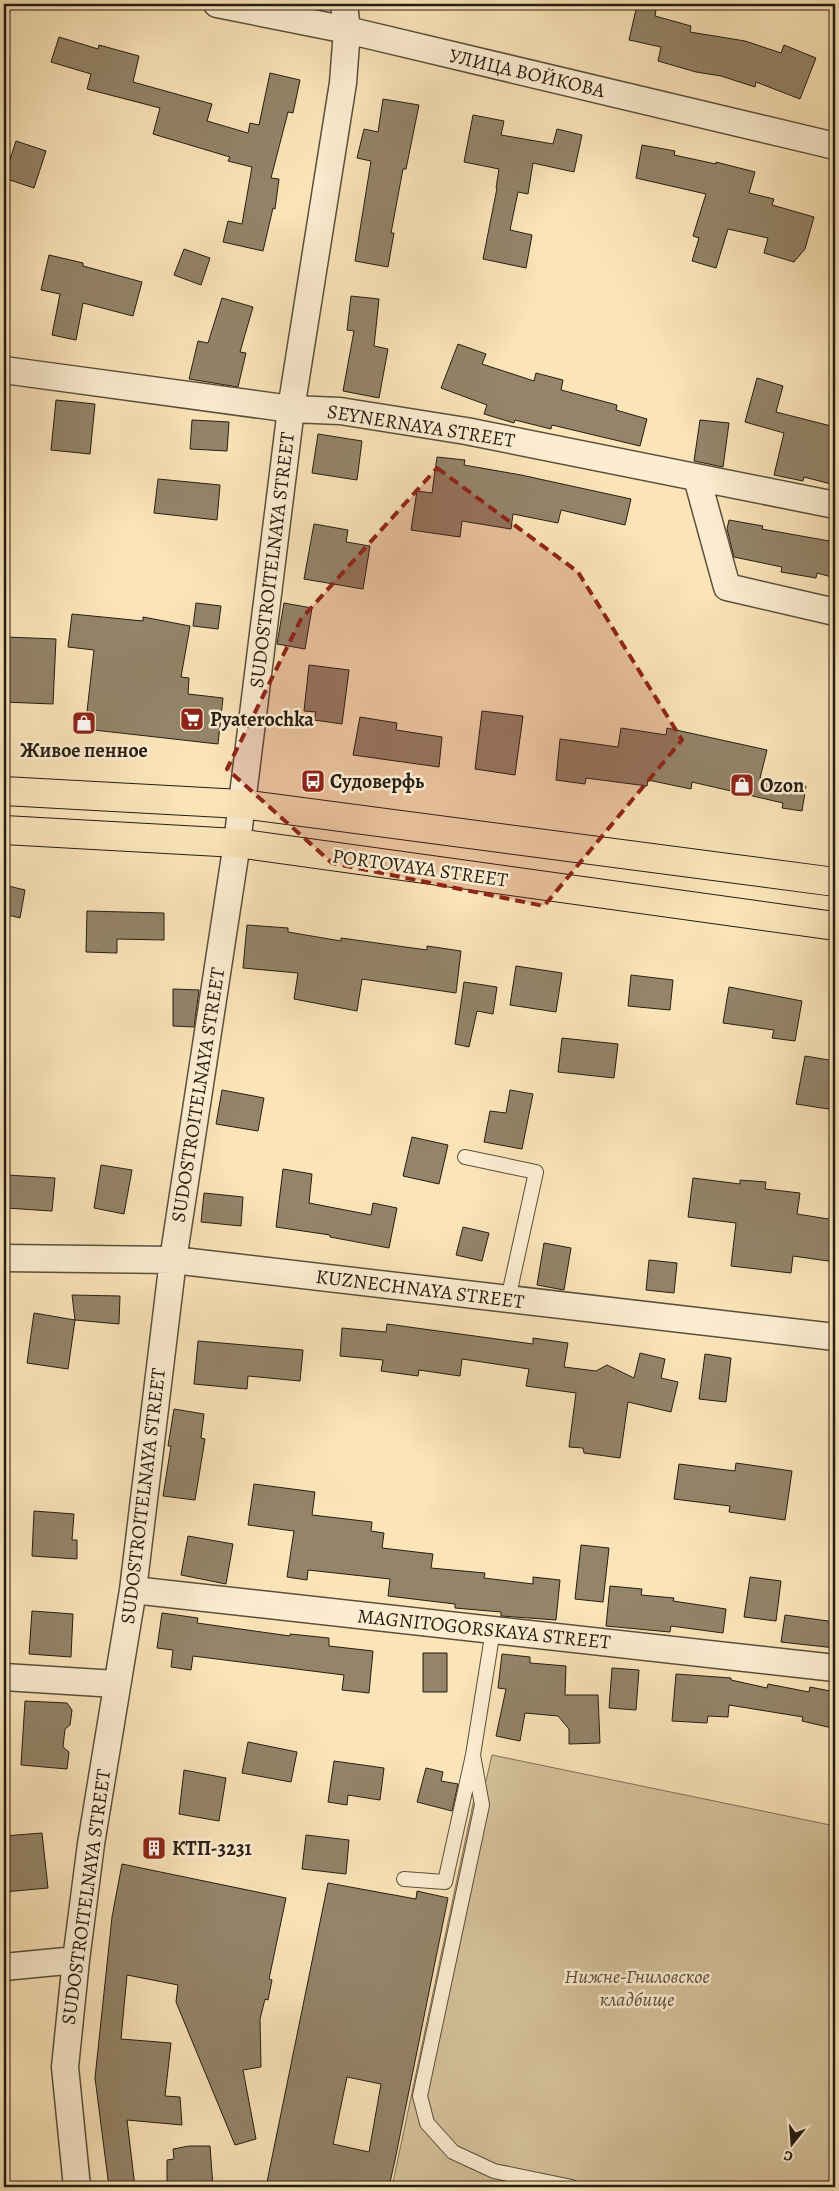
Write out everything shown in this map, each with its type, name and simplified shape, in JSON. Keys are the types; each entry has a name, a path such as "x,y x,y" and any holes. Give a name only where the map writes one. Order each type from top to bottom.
{"main road":[{"name":"PORTOVAYA STREET","path":"4,791 241,804 835,882"},
{"name":"PORTOVAYA STREET","path":"4,830 237,842 835,926"}],"street":[{"name":"УЛИЦА ВОЙКОВА","path":"217,4 347,30 835,146"},
{"name":"SUDOSTROITELNAYA STREET","path":"77,2187 65,2067 76,1960 116,1684 133,1590 173,1260 237,842 291,409 343,83 347,30 344,4"},
{"name":"SEYNERNAYA STREET","path":"4,370 291,409 340,411 466,431 835,505"},
{"path":"697,478 727,587 835,612"},
{"name":"KUZNECHNAYA STREET","path":"4,1258 173,1260 835,1337"},
{"name":"MAGNITOGORSKAYA STREET","path":"133,1590 835,1668"},
{"path":"4,1678 116,1684"},
{"path":"4,1967 76,1960"}],"lane":[{"path":"465,1157 536,1172 508,1299"},
{"path":"404,1878 445,1882 473,1755 493,1630"},
{"path":"473,1755 482,1805 420,2096 427,2124 453,2152 494,2171 572,2187"}],"highlighted area":[{"path":"437,468 578,572 682,740 544,906 332,863 227,769 301,619"}],"green space":[{"name":"Нижне-Гниловское кладбище","path":"492,1755 835,1826 835,2187 392,2187 477,1785 486,1781"}],"building":[{"path":"637,5 656,10 655,16 691,26 690,32 745,41 781,53 784,45 816,58 800,99 756,82 755,87 721,76 696,72 658,61 661,47 629,40"},
{"path":"59,37 98,49 99,45 139,56 133,82 212,104 207,121 248,133 250,123 259,125 270,73 300,80 293,113 288,112 271,178 279,179 275,209 273,208 263,251 223,242 228,221 242,224 252,167 228,161 230,157 153,134 160,108 87,89 91,74 51,62"},
{"path":"383,99 419,105 406,169 403,169 391,233 394,233 388,267 355,261 371,161 357,158 364,129 378,132"},
{"path":"473,115 504,121 501,135 553,144 557,129 582,135 574,172 533,163 528,194 518,192 510,230 532,235 526,268 483,259 499,169 464,162"},
{"path":"16,141 46,151 34,188 4,178"},
{"path":"642,145 675,151 674,155 716,164 716,162 755,172 749,193 774,199 772,205 814,217 805,249 794,262 764,253 768,238 728,229 716,268 692,261 699,238 693,236 706,194 636,178"},
{"path":"184,249 210,258 201,285 174,275"},
{"path":"49,255 83,263 83,266 142,282 133,316 83,303 76,340 52,335 60,294 41,290"},
{"path":"351,296 379,299 374,346 388,349 379,398 343,391 354,331 347,330"},
{"path":"222,298 253,307 240,352 246,353 238,387 189,379 198,341 208,343"},
{"path":"458,344 486,354 482,364 534,381 536,373 563,380 561,390 617,405 616,410 647,419 640,446 552,425 551,429 515,420 514,423 484,414 487,405 441,388"},
{"path":"757,378 783,386 776,412 835,427 835,485 804,477 803,481 774,475 784,433 745,422"},
{"path":"56,400 95,404 90,454 51,450"},
{"path":"192,420 229,422 227,451 190,449"},
{"path":"700,420 729,423 723,467 694,461"},
{"path":"318,434 362,441 357,480 312,473"},
{"path":"437,457 465,460 464,465 521,475 631,499 625,525 561,510 558,523 513,514 511,529 462,521 460,537 411,530 417,491 432,493"},
{"path":"158,479 220,485 217,520 154,513"},
{"path":"729,520 763,526 762,529 835,542 835,578 817,573 816,578 781,572 782,567 734,557 727,529"},
{"path":"314,524 348,530 346,542 370,546 363,589 304,579"},
{"path":"196,603 221,606 218,629 193,626"},
{"path":"284,603 312,608 305,649 277,644"},
{"path":"72,614 143,621 143,617 190,626 181,677 189,678 188,694 223,698 218,744 85,729 94,650 68,647"},
{"path":"6,637 56,639 53,704 4,702"},
{"path":"309,665 349,670 342,724 314,720 316,712 304,711"},
{"path":"482,711 523,716 515,775 475,769"},
{"path":"360,717 397,723 396,730 442,737 439,767 353,755"},
{"path":"621,728 666,735 667,728 767,750 760,778 806,786 802,811 782,808 783,803 692,782 691,789 648,780 647,786 586,778 585,784 556,780 560,739 618,747"},
{"path":"4,885 25,890 20,918 4,914"},
{"path":"87,911 164,913 164,940 117,939 117,953 86,952"},
{"path":"247,925 288,928 288,932 341,941 341,938 427,950 427,946 461,951 456,993 362,979 357,1011 294,999 298,973 243,968"},
{"path":"516,966 562,973 556,1012 510,1005"},
{"path":"631,975 673,980 670,1010 628,1006"},
{"path":"464,982 497,987 493,1014 477,1011 469,1047 455,1044"},
{"path":"729,987 802,1001 795,1041 772,1038 774,1030 723,1023"},
{"path":"173,989 199,990 194,1027 173,1026"},
{"path":"562,1038 618,1044 614,1078 558,1072"},
{"path":"805,1056 835,1061 835,1110 796,1104"},
{"path":"222,1090 264,1098 258,1131 216,1124"},
{"path":"510,1090 533,1094 522,1149 484,1142 490,1111 506,1113"},
{"path":"412,1137 448,1145 439,1184 403,1176"},
{"path":"101,1165 132,1170 124,1214 94,1208"},
{"path":"283,1169 312,1174 309,1203 371,1215 373,1203 397,1208 389,1248 330,1237 330,1235 276,1227"},
{"path":"8,1175 55,1178 52,1211 6,1208"},
{"path":"693,1178 740,1184 740,1180 766,1182 765,1189 800,1193 797,1214 835,1220 835,1262 793,1256 791,1273 731,1266 736,1223 688,1217"},
{"path":"204,1193 243,1197 241,1226 201,1222"},
{"path":"463,1227 489,1233 482,1261 456,1255"},
{"path":"544,1243 571,1248 564,1290 537,1285"},
{"path":"649,1260 677,1263 674,1293 646,1290"},
{"path":"72,1295 120,1296 119,1324 75,1320"},
{"path":"34,1313 75,1320 68,1369 27,1363"},
{"path":"387,1324 533,1344 533,1338 568,1343 564,1367 596,1371 607,1365 634,1378 640,1353 665,1359 661,1378 678,1382 671,1412 628,1402 620,1458 584,1453 583,1448 569,1447 576,1393 526,1386 529,1369 462,1359 460,1376 419,1370 418,1376 381,1371 383,1360 340,1356 342,1328 386,1332"},
{"path":"198,1341 303,1350 300,1381 248,1376 247,1389 194,1384"},
{"path":"705,1354 731,1358 726,1402 699,1399"},
{"path":"174,1409 204,1414 201,1438 205,1439 195,1500 163,1496 171,1446 168,1446"},
{"path":"736,1463 792,1471 785,1520 729,1512 730,1506 674,1499 679,1464 735,1471"},
{"path":"254,1484 315,1492 312,1515 372,1522 371,1531 384,1533 382,1548 433,1554 431,1568 485,1573 484,1578 533,1584 533,1577 560,1580 556,1620 501,1616 501,1612 455,1608 455,1604 388,1596 390,1579 308,1570 307,1580 287,1577 294,1531 248,1525"},
{"path":"34,1511 74,1514 72,1540 77,1540 77,1559 32,1556"},
{"path":"188,1536 233,1544 226,1584 181,1575"},
{"path":"581,1545 609,1548 603,1602 575,1599"},
{"path":"750,1577 781,1581 776,1621 744,1617"},
{"path":"610,1586 642,1589 641,1595 674,1598 673,1601 726,1609 723,1633 671,1626 670,1632 606,1626"},
{"path":"32,1611 73,1614 71,1657 29,1654"},
{"path":"162,1613 198,1618 197,1623 290,1636 290,1634 329,1638 329,1646 373,1651 369,1693 342,1690 344,1675 193,1656 191,1670 171,1667 173,1650 157,1648"},
{"path":"785,1615 835,1622 835,1648 781,1642"},
{"path":"423,1653 447,1653 447,1692 423,1692"},
{"path":"502,1654 530,1657 530,1663 566,1666 565,1695 598,1695 600,1743 569,1744 569,1729 558,1716 525,1713 520,1741 496,1736 506,1689 498,1688"},
{"path":"612,1668 639,1670 636,1710 609,1708"},
{"path":"676,1674 731,1678 731,1680 767,1688 768,1684 809,1692 810,1687 835,1692 832,1728 802,1721 803,1717 729,1705 728,1717 708,1716 707,1723 672,1721"},
{"path":"25,1701 67,1703 72,1710 70,1725 65,1729 63,1747 69,1752 67,1769 21,1765"},
{"path":"248,1742 297,1752 291,1782 242,1773"},
{"path":"334,1761 384,1768 380,1800 348,1795 347,1805 328,1802"},
{"path":"426,1768 443,1772 441,1781 458,1784 452,1811 417,1802"},
{"path":"184,1770 226,1778 219,1821 179,1814"},
{"path":"42,1833 48,1888 4,1892 4,1836"},
{"path":"306,1835 349,1840 346,1874 302,1869"},
{"path":"122,1864 286,1898 269,1979 272,1980 268,2000 265,1999 260,2019 261,2067 243,2070 256,2139 235,2145 176,2002 178,1985 127,1975 121,2039 171,2043 165,2096 180,2097 182,2125 127,2120 135,2187 109,2187 95,2078 112,1917"},
{"path":"328,1883 416,1899 417,1891 448,1898 389,2187 266,2187","holes":["347,2077 381,2084 369,2152 333,2144"]},
{"path":"189,2146 210,2146 213,2187 167,2187 167,2160 174,2159 173,2149"}],"place":[{"name":"Pyaterochka","path":"192,719"},
{"name":"Живое пенное","path":"84,723"},
{"name":"Судоверфь","path":"313,781"},
{"name":"Ozon","path":"742,785"},
{"name":"КТП-3231","path":"154,1848"}]}
